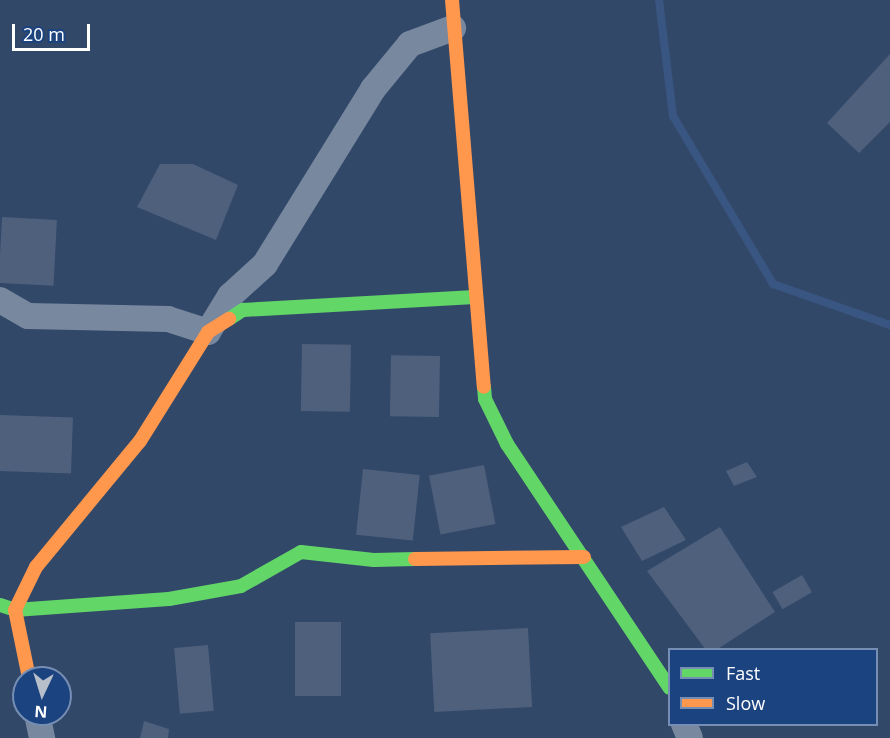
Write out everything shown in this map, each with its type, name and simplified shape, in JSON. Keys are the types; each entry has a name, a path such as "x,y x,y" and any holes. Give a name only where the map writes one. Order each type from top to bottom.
{"street":[{"path":"452,0 485,399 507,444 668,686"},
{"path":"27,666 15,610 36,567 140,441 230,296 265,264 381,80 410,45 453,28"},
{"path":"208,332 243,310 475,297"},
{"path":"0,300 28,316 168,319 208,332"},
{"path":"0,605 15,610 169,599 241,586 301,552 374,560 584,557"}],"building":[{"path":"890,54 890,122 859,153 827,123"},
{"path":"160,164 193,164 238,185 216,240 137,207"},
{"path":"2,217 57,220 53,286 0,283"},
{"path":"302,344 351,345 350,412 301,411"},
{"path":"391,355 440,356 439,417 390,416"},
{"path":"0,415 73,418 71,474 0,471"},
{"path":"747,462 757,477 734,486 726,471"},
{"path":"484,465 495,524 440,535 429,476"},
{"path":"363,469 420,475 413,541 356,535"},
{"path":"664,507 686,540 642,561 621,527"},
{"path":"720,527 775,612 719,648 705,648 647,571"},
{"path":"802,575 812,592 783,609 773,592"},
{"path":"295,622 341,622 341,696 295,696"},
{"path":"528,628 532,707 434,712 430,633"},
{"path":"208,645 214,711 180,714 174,648"},
{"path":"144,721 169,729 168,738 140,738"}],"waterway":[{"path":"659,0 673,116 773,284 890,325"}],"traffic: fast":[{"path":"229,319 243,310 475,297"},
{"path":"484,387 485,399 507,444 668,685"},
{"path":"0,605 15,610 169,599 241,586 301,552 374,560 415,559"}],"traffic: slow":[{"path":"452,0 484,387"},
{"path":"27,666 15,610 36,567 140,441 208,332 229,319"},
{"path":"415,559 584,557"}]}
